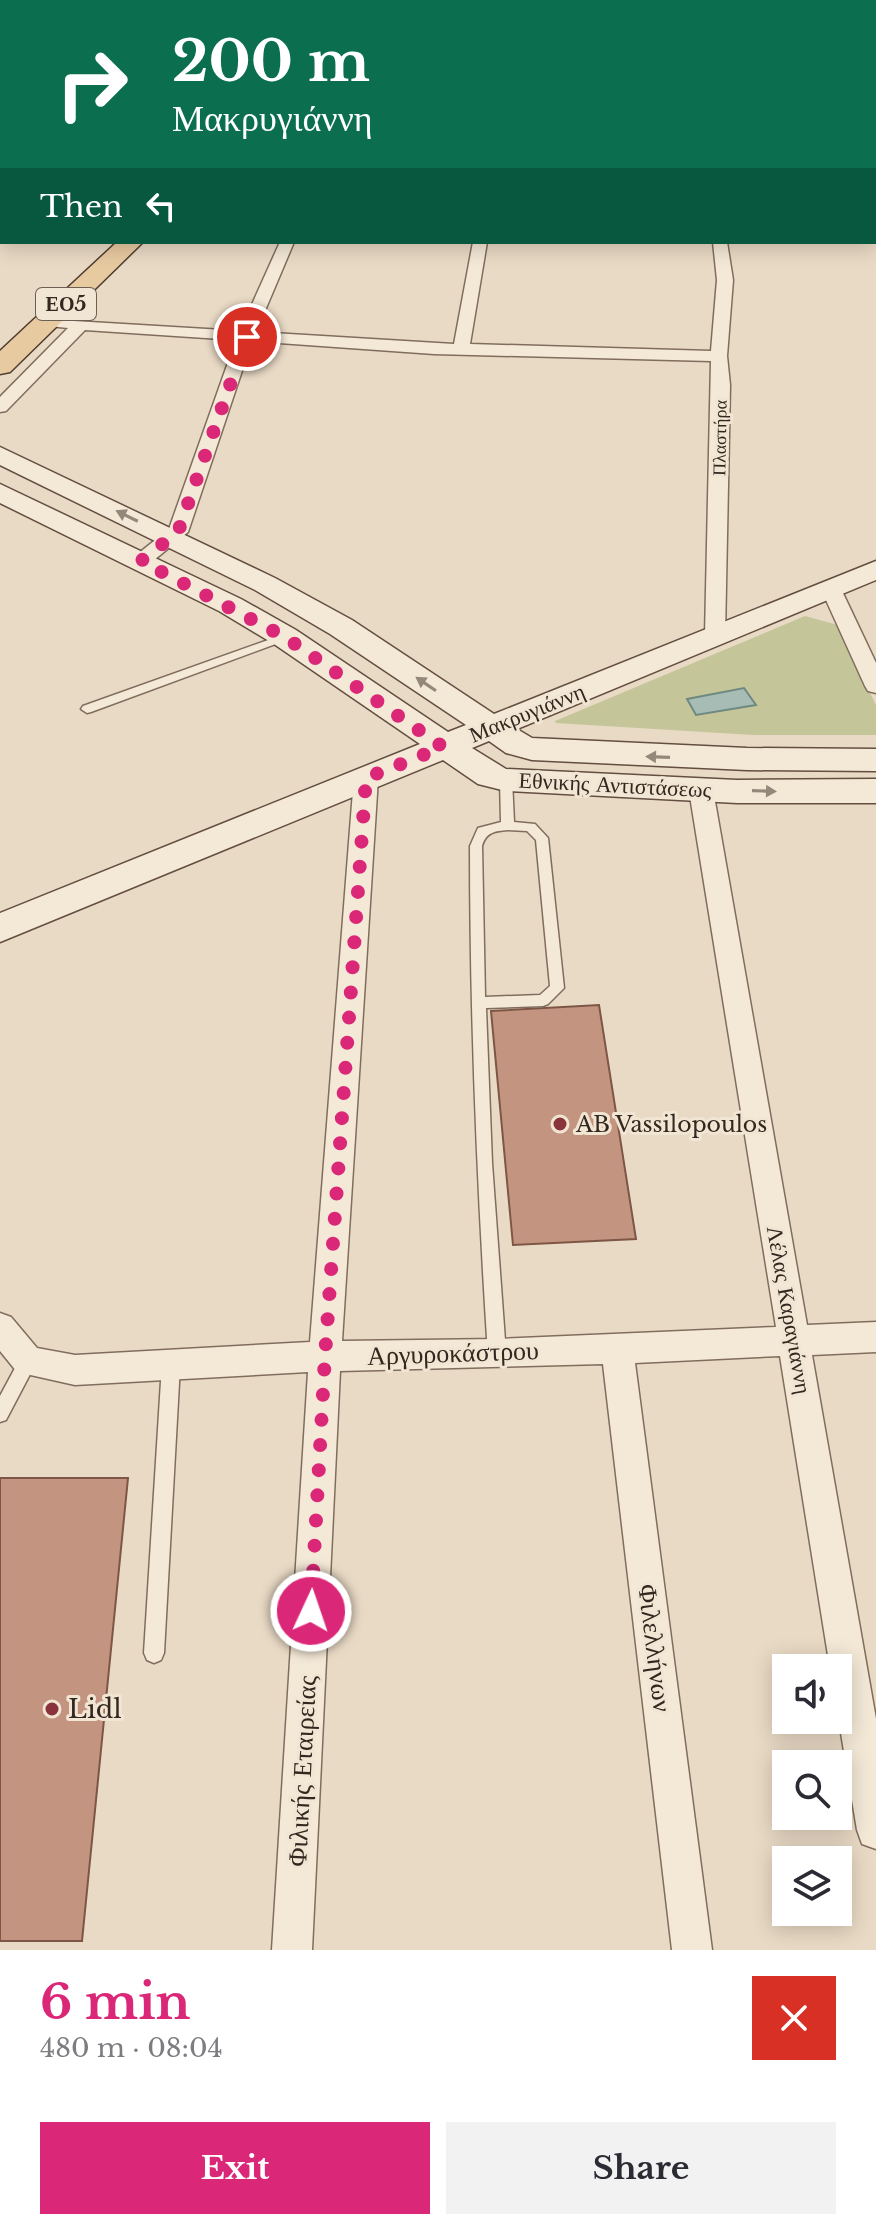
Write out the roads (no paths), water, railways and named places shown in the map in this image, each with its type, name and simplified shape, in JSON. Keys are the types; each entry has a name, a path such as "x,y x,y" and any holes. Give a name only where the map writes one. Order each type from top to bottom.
{"main road":[{"name":"ΕΟ5","path":"0,366 129,244"}],"street":[{"path":"141,561 178,532 196,486 235,362 286,244"},
{"path":"461,349 480,244"},
{"name":"Πλαστήρα","path":"715,636 721,385 719,356 725,280 720,244"},
{"path":"46,322 461,349 719,356"},
{"path":"0,407 80,325"},
{"name":"Εθνικής Αντιστάσεως","path":"0,455 173,538 341,627 510,741 532,749 790,762 876,760"},
{"name":"Εθνικής Αντιστάσεως","path":"0,492 141,561 285,637 490,776 506,780 701,790 876,791"},
{"name":"Μακρυγιάννη","path":"0,928 876,570"},
{"path":"831,589 876,686"},
{"name":"Φιλικής Εταιρείας","path":"292,1950 325,1356 366,778"},
{"name":"Λέλας Καραγιάννη","path":"701,790 876,1830"},
{"path":"0,1327 28,1361"},
{"name":"Αργυροκάστρου","path":"28,1361 75,1370 325,1356 497,1354 876,1337"},
{"name":"Φιλελλήνων","path":"617,1347 692,1950"}],"lane":[{"path":"87,709 285,637"},
{"path":"506,780 508,826"},
{"path":"477,1003 543,1000 557,988 542,838 530,827 488,827 478,838 477,1003 483,1166 497,1354"},
{"path":"0,1414 28,1361"},
{"path":"154,1653 171,1365"}],"water":[{"path":"744,688 756,705 696,715 687,699"}],"place":[{"name":"AB Vassilopoulos","path":"560,1124"},
{"name":"Lidl","path":"52,1709"}]}
